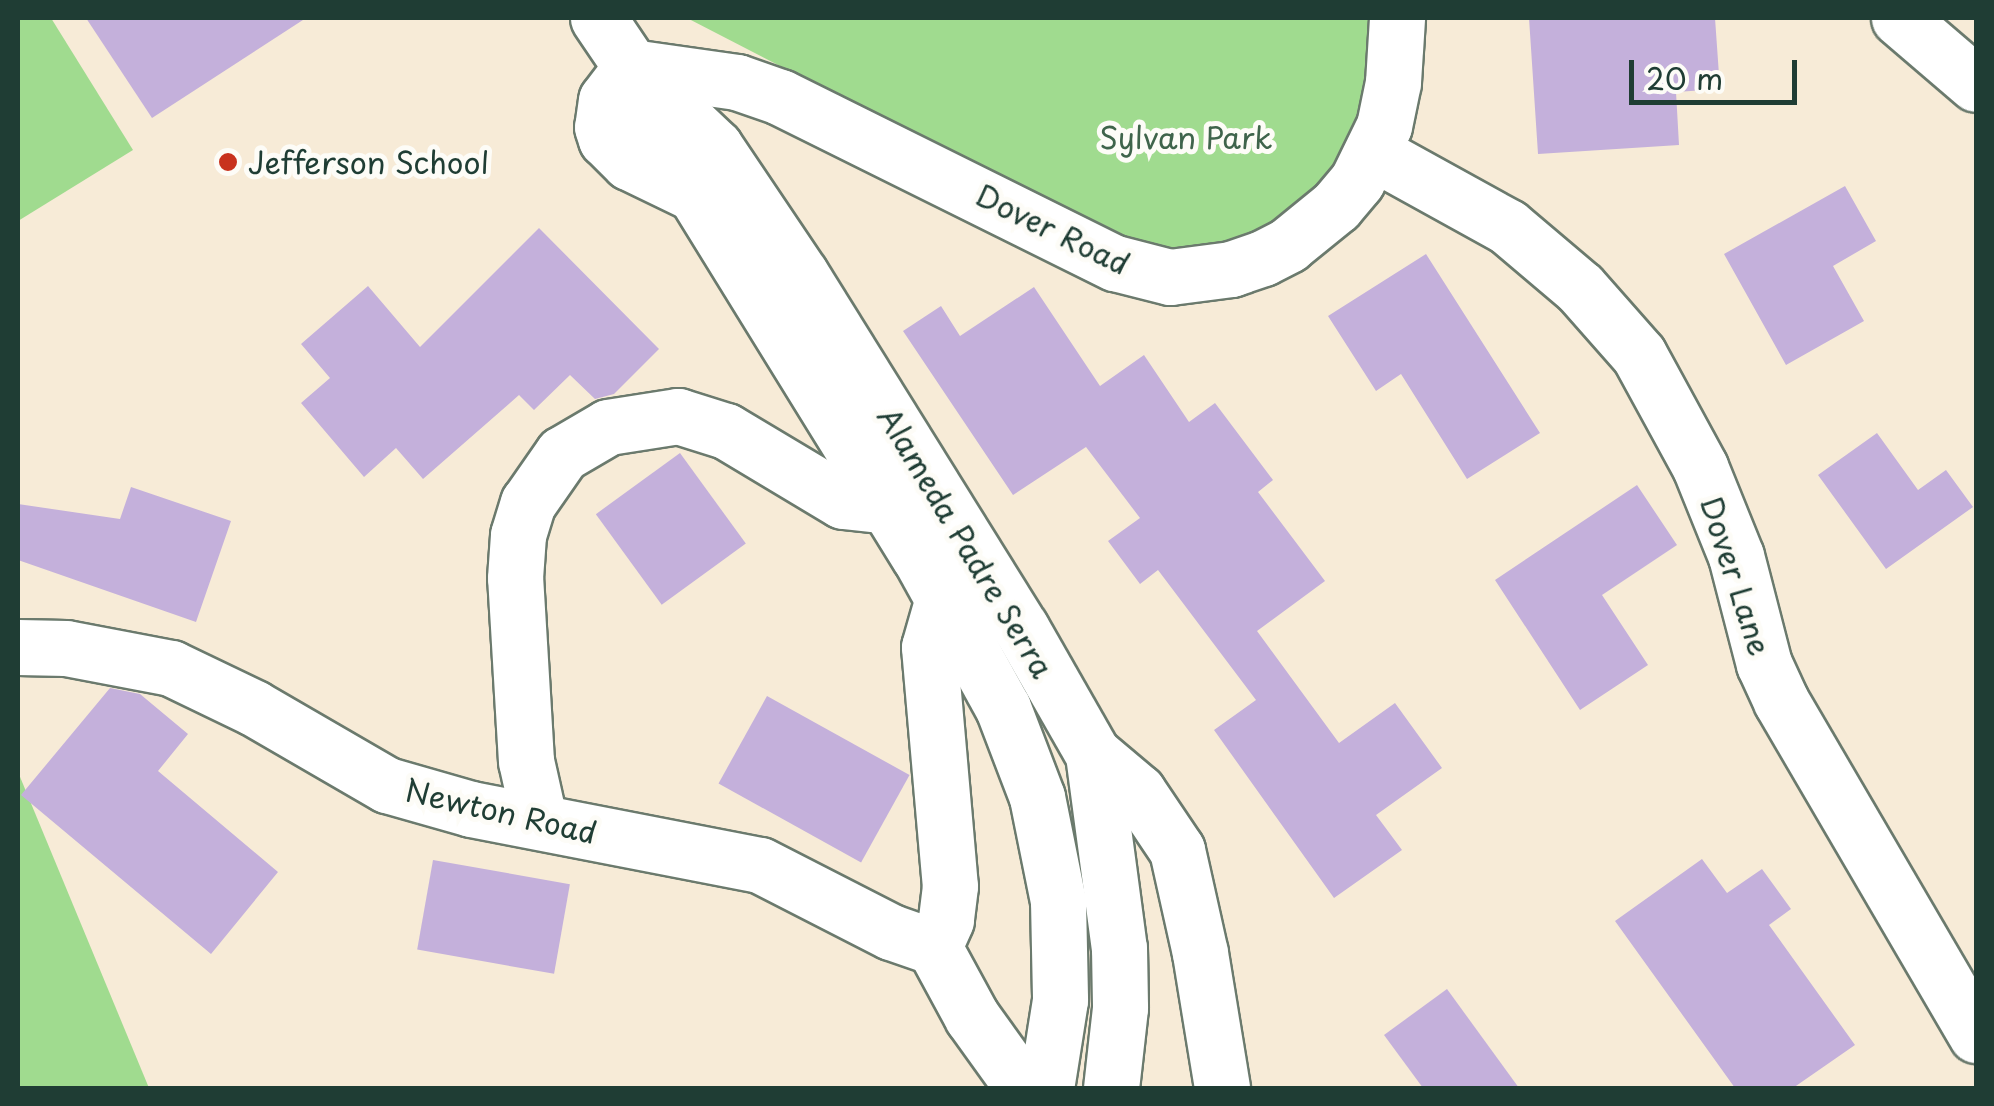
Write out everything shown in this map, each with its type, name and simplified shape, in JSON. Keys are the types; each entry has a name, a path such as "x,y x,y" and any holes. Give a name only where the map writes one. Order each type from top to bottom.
{"street":[{"name":"Alameda Padre Serra","path":"598,18 631,68 695,194 889,506 1003,708 1038,797 1051,854 1061,978 1046,1088"},
{"name":"Dover Road","path":"631,68 737,82 780,96 1116,263 1170,278 1231,270 1288,245 1336,206 1374,153 1393,82 1396,18"},
{"path":"1899,18 1976,84"},
{"name":"Alameda Padre Serra","path":"631,68 715,147 769,227 1003,598 1093,754 1118,948 1120,1008 1112,1088"},
{"name":"Dover Lane","path":"1374,153 1508,226 1580,288 1638,355 1700,467 1736,556 1764,664 1781,701 1976,1035"},
{"path":"539,819 526,761 515,578 518,534 528,502 562,454 608,428 678,416 726,431 842,500 889,506"},
{"path":"943,598 929,647 950,886 946,920 934,947 972,1017 1023,1088"},
{"name":"Newton Road","path":"18,647 66,648 171,668 254,708 387,785 471,809 539,819 760,865 891,932 934,947"},
{"path":"1093,754 1138,792 1177,850 1200,953 1222,1088"}],"green space":[{"path":"18,18 51,18 133,150 18,221"},
{"name":"Sylvan Park","path":"687,18 1372,18 1369,73 1358,118 1330,184 1231,253 1139,251"},
{"path":"18,772 149,1088 18,1088"}],"building":[{"path":"86,18 306,18 152,118"},
{"path":"1529,18 1715,18 1720,89 1676,92 1679,145 1538,154"},
{"path":"1845,186 1876,241 1833,266 1864,321 1786,365 1724,254"},
{"path":"539,228 659,349 614,394 595,399 570,375 534,410 519,395 423,479 396,448 364,477 301,403 330,378 301,344 368,286 420,347"},
{"path":"1426,254 1540,433 1467,479 1401,374 1376,391 1328,316"},
{"path":"1034,287 1100,386 1144,355 1189,422 1215,403 1273,480 1258,492 1325,581 1257,631 1339,743 1395,703 1442,768 1376,815 1402,850 1334,898 1214,730 1256,700 1158,570 1140,584 1108,541 1140,518 1086,447 1013,495 903,331 941,306 960,336"},
{"path":"1877,433 1918,490 1946,470 1973,507 1886,569 1818,475"},
{"path":"680,453 746,544 662,605 596,514"},
{"path":"1637,485 1677,545 1602,595 1648,665 1580,710 1495,580"},
{"path":"131,487 231,521 196,622 18,560 18,504 120,519"},
{"path":"110,688 140,694 188,734 158,771 278,872 211,954 21,795"},
{"path":"767,696 910,775 861,862 719,783"},
{"path":"1702,859 1727,893 1762,869 1791,909 1769,925 1855,1045 1793,1088 1735,1088 1615,921"},
{"path":"433,860 570,884 554,974 417,950"},
{"path":"1447,989 1519,1088 1423,1088 1384,1035"}],"place":[{"name":"Jefferson School","path":"228,162"}]}
